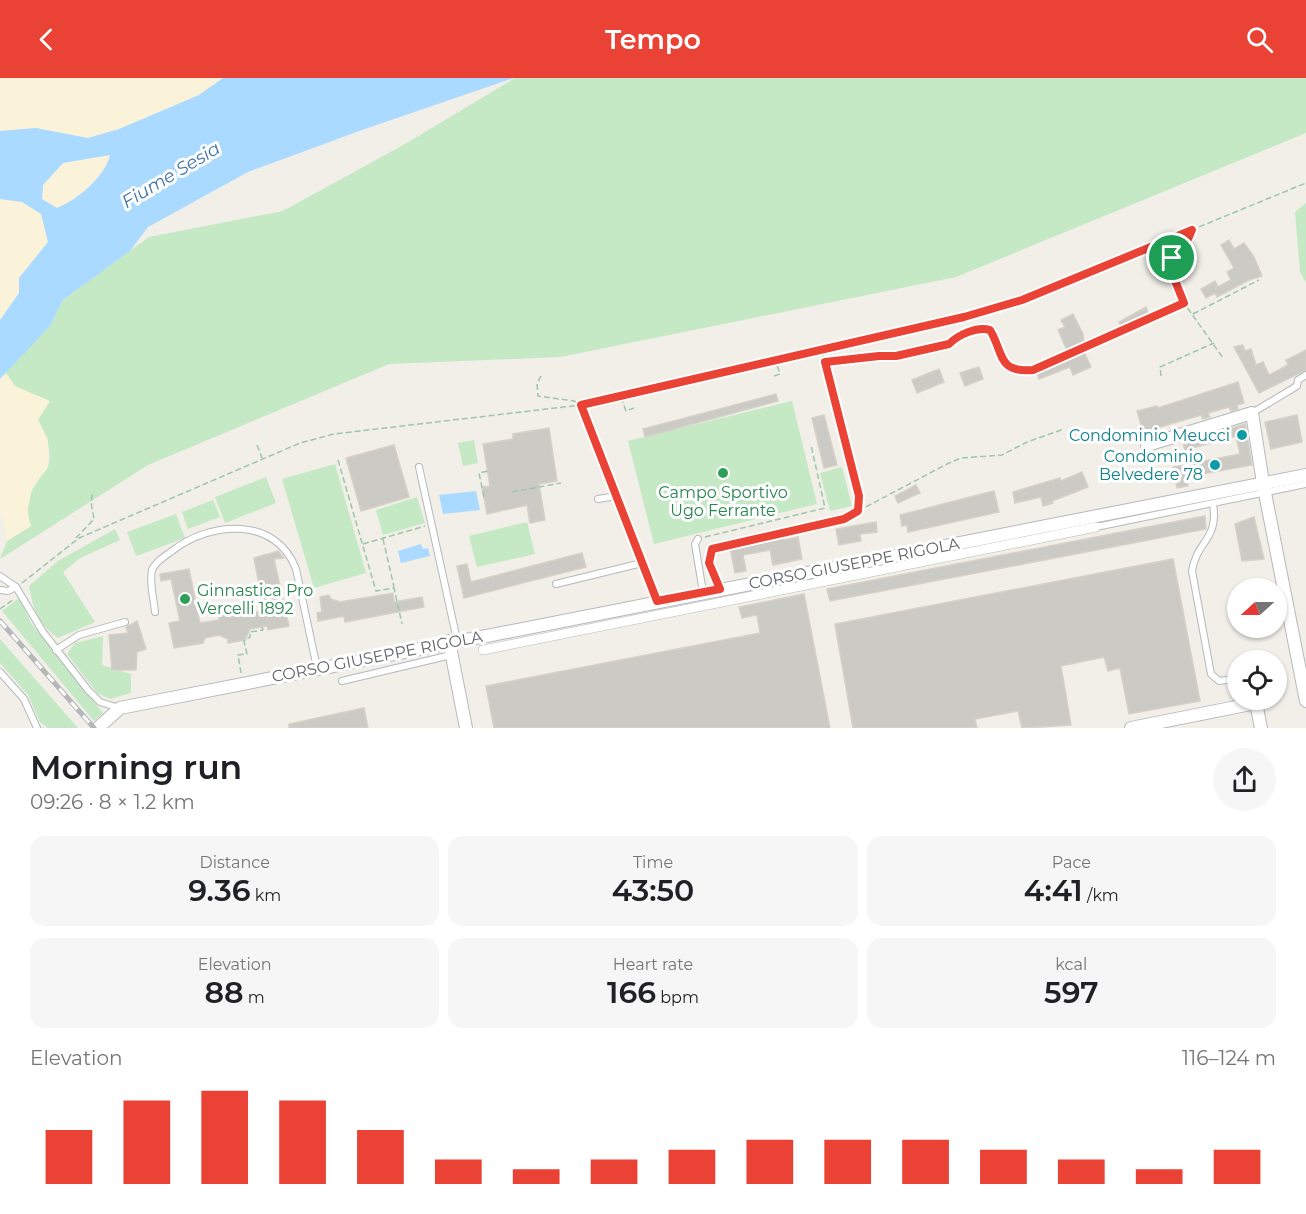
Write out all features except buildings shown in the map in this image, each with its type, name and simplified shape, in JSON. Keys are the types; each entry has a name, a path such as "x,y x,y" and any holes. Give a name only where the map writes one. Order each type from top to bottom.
{"street":[{"path":"1147,445 1252,413 1264,488 1301,651 1306,701"},
{"name":"CORSO GIUSEPPE RIGOLA","path":"120,708 453,640 704,592 1105,520 1264,488 1306,475"},
{"path":"483,650 1096,527"},
{"path":"453,640 452,655 466,728"},
{"path":"1137,727 1227,707"},
{"path":"99,727 120,708"},
{"path":"1257,710 1261,728"}],"lane":[{"path":"1252,413 1298,386 1298,380 1306,375"},
{"path":"419,467 453,640"},
{"path":"1096,527 1105,520 1213,504 1264,488 1306,484"},
{"path":"614,486 657,601"},
{"path":"598,499 617,496"},
{"path":"1213,504 1214,530 1194,557 1192,571 1211,674 1219,681 1227,680"},
{"path":"155,612 152,571 157,563 176,548 191,537 216,529 230,528 257,533 280,542 290,553 296,569 317,668"},
{"path":"698,539 695,544 704,592"},
{"path":"556,584 642,563"},
{"path":"0,576 16,587 32,616 56,650 100,702 120,708"},
{"path":"0,590 8,591 16,587"},
{"path":"56,650 79,635 125,622"},
{"path":"342,681 452,655"},
{"path":"0,672 24,699 37,728"}],"path":[{"path":"74,541 262,458 300,443 334,434 581,405 964,317 1022,300 1306,183"},
{"path":"1192,230 1188,239 1168,263 1184,303 1223,358"},
{"path":"1192,314 1258,280"},
{"path":"825,362 896,356 949,344 953,338 982,329 990,330 1000,358 1007,365 1019,370 1033,370 1184,303"},
{"path":"1161,376 1161,367 1214,343"},
{"path":"822,350 859,496 858,511"},
{"path":"774,376 780,374 776,361"},
{"path":"541,376 537,384 538,396 574,401 581,405 614,486"},
{"path":"621,396 626,411 634,408"},
{"path":"720,589 709,563 712,549 844,519 949,463 962,458 1002,455 1027,441 1064,429"},
{"path":"257,445 262,458"},
{"path":"698,539 825,508 811,445"},
{"path":"338,460 376,591 394,588"},
{"path":"484,497 479,473 488,471"},
{"path":"512,492 561,483"},
{"path":"16,587 74,541 94,519 91,502 93,493"},
{"path":"362,544 431,524"},
{"path":"383,538 402,624"},
{"path":"0,609 18,596"},
{"path":"241,673 238,655 247,654 244,641 250,637 250,632 263,630 262,627"}],"green space":[{"path":"515,78 1306,78 1306,133 956,277 560,357 389,364 148,465 0,559 7,541 31,526 28,515 29,498 48,467 50,455 48,443 36,417 5,372 50,326 63,300 149,237 283,211 405,144"},
{"path":"1306,203 1306,283 1300,272 1295,212"},
{"name":"Campo Sportivo Ugo Ferrante","path":"792,401 817,504 654,544 628,441"},
{"path":"474,440 478,463 463,466 458,443"},
{"path":"335,464 366,573 314,588 282,479"},
{"path":"842,467 852,506 830,511 820,473"},
{"path":"266,477 276,503 225,523 215,497"},
{"path":"417,497 425,523 383,535 376,510"},
{"path":"213,500 220,517 188,529 182,512"},
{"path":"176,514 185,538 136,556 127,532"},
{"path":"527,522 535,554 477,567 469,536"},
{"path":"115,529 120,540 80,558 63,572 95,622 58,638 46,628 38,616 29,586 58,561"},
{"path":"19,598 31,623 103,713 94,721 2,611"},
{"path":"103,636 102,665 131,674 131,693 110,699 97,693 67,654 75,643"},
{"path":"0,639 78,728 48,728 40,722 28,695 0,663"}],"sand":[{"path":"0,78 223,78 199,95 119,129 87,138 36,128 0,131"},
{"path":"111,155 95,180 73,199 57,208 42,199 43,185 63,163"},
{"path":"0,199 22,202 41,214 48,242 19,278 19,293 0,320"},
{"path":"5,372 15,386 50,401 38,420 48,440 48,466 32,489 27,513 31,526 7,541 3,518 0,515 0,379"}],"water":[{"name":"Fiume Sesia","path":"223,78 514,78 248,172 148,227 130,251 63,300 50,326 0,379 0,320 19,293 19,278 48,242 41,214 22,202 0,199 0,131 36,128 88,138 119,129 199,95","holes":["110,155 107,163 89,187 65,204 57,208 42,199 43,185 63,163"]},
{"path":"476,491 480,510 443,514 439,495"},
{"path":"421,544 423,549 428,548 430,556 401,563 398,551"}],"railway":[{"path":"0,621 94,728"}],"place":[{"name":"Condominio Meucci","path":"1242,435"},
{"name":"Condominio Belvedere 78","path":"1215,465"},
{"name":"Campo Sportivo Ugo Ferrante","path":"723,473"},
{"name":"Ginnastica Pro Vercelli 1892","path":"185,599"}],"route":[{"path":"1192,230 1188,239 1172,258 1168,265 1184,303 1033,370 1019,370 1007,365 1000,358 996,341 987,329 953,338 949,344 896,356 825,362 859,496 858,511 853,516 844,519 720,545 712,549 709,563 720,589 657,601 581,405 964,317 1022,300 1192,230"}]}
